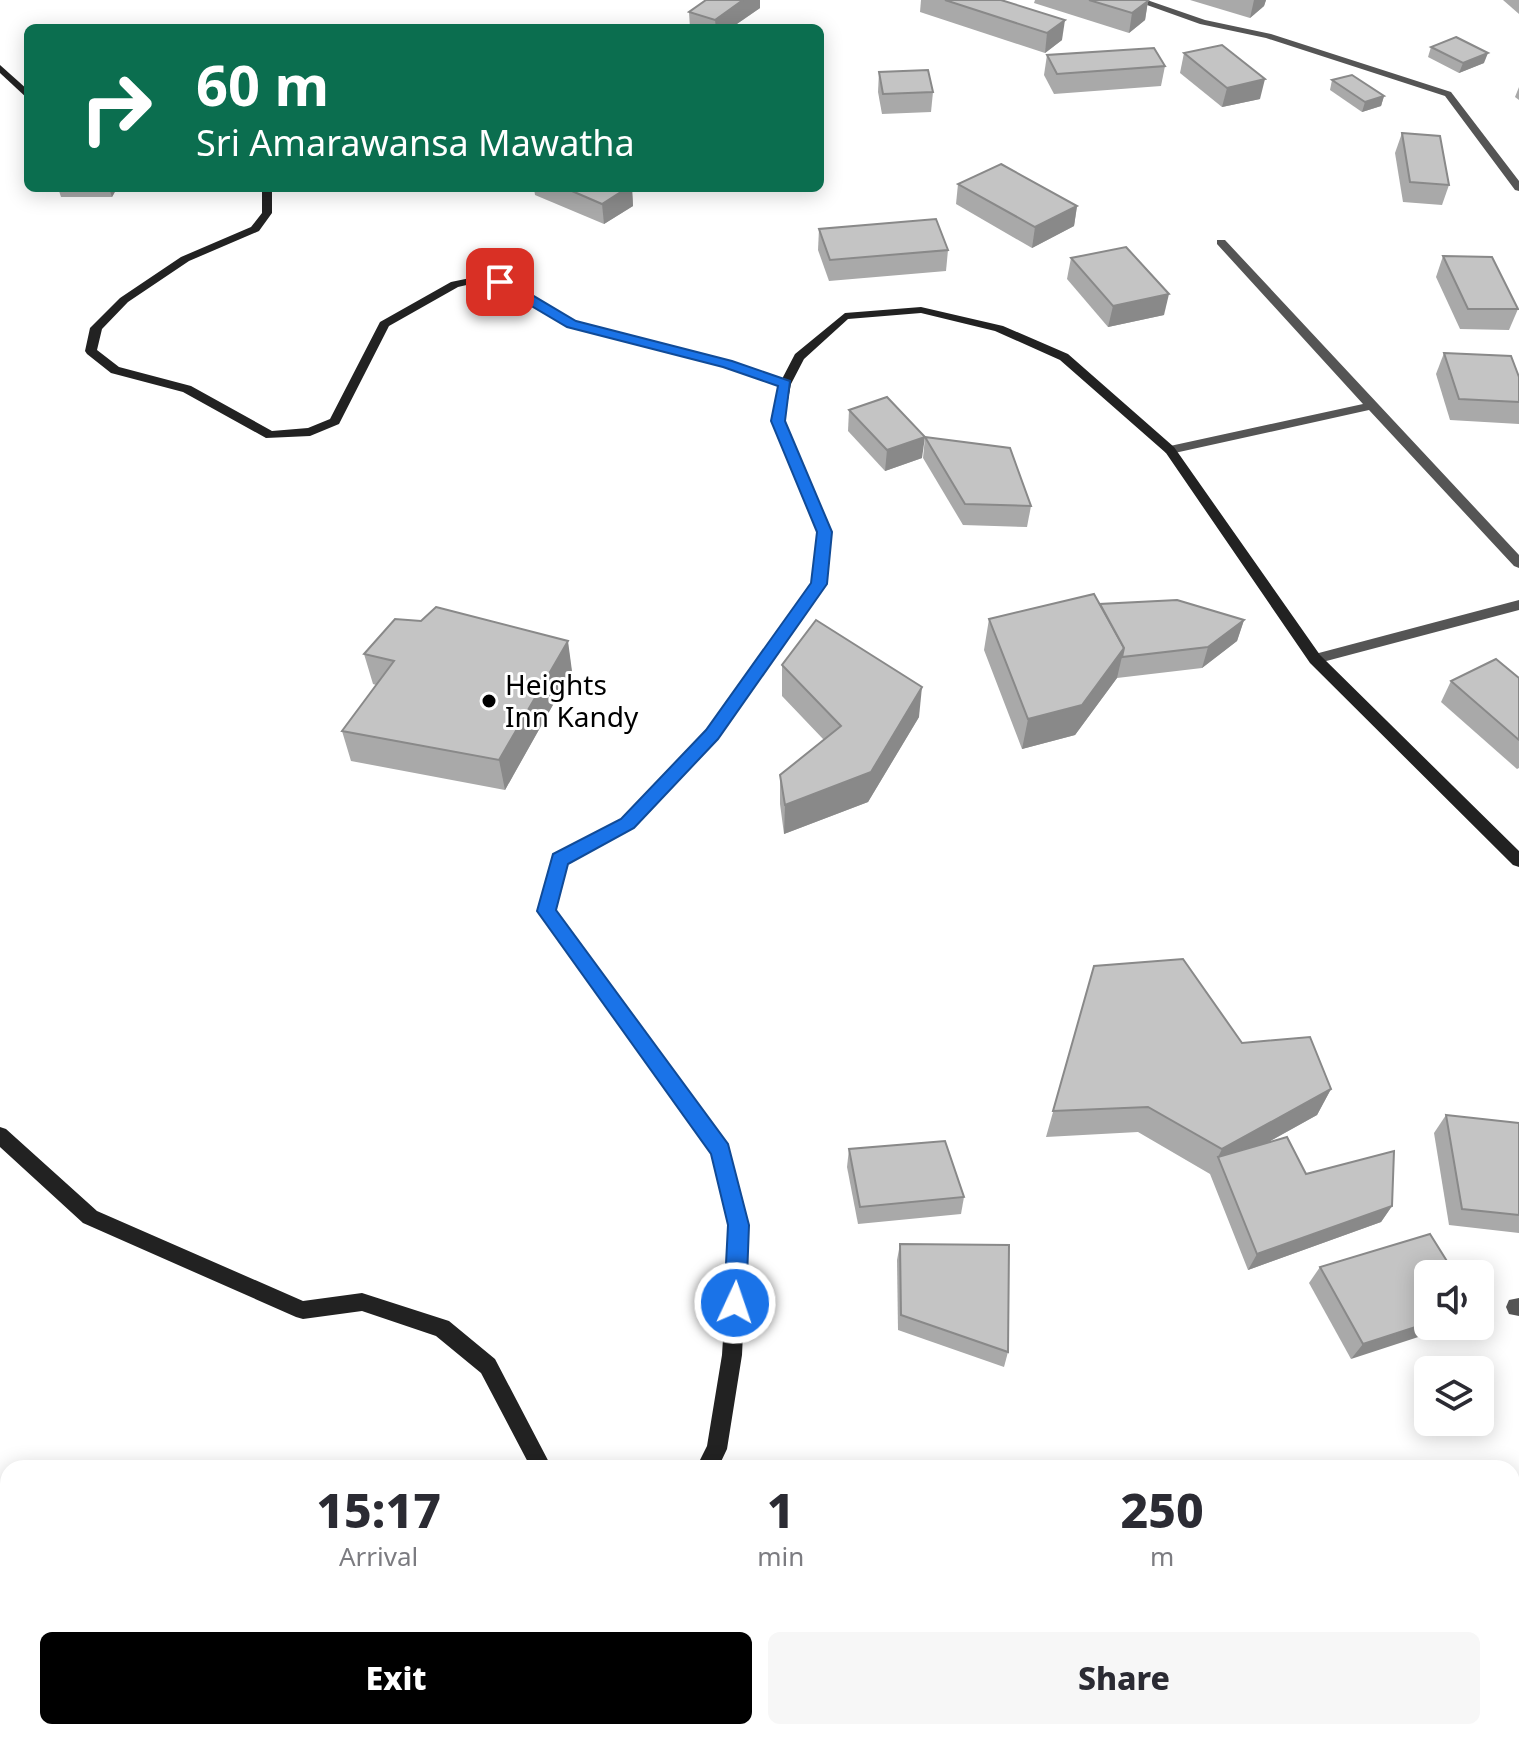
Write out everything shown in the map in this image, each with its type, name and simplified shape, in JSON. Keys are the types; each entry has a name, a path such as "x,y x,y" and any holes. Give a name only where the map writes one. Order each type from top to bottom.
{"street":[{"path":"1138,0 1203,22 1268,36 1448,94 1519,188"},
{"path":"0,68 24,92"},
{"path":"267,192 267,213 255,229 185,259 124,300 96,328 91,351 115,370 187,389 270,435 310,432 335,421 384,324 455,284 475,280 500,282 572,324 728,364 785,384"},
{"path":"1221,242 1519,563"},
{"path":"711,1460 717,1449 732,1355 739,1225 721,1151 546,911 560,859 628,824 712,734 819,584 825,532 778,421 785,384 799,357 845,316 921,310 999,328 1064,357 1170,450 1315,659 1519,861"},
{"path":"1170,450 1372,406"},
{"path":"1315,659 1519,605"},
{"path":"0,1135 90,1217 303,1310 362,1302 442,1328 488,1366 538,1460"}],"building":[{"path":"706,0 743,0 715,20 689,12"},
{"path":"945,0 1001,0 1065,20 1047,33"},
{"path":"1089,0 1146,0 1148,1 1132,13"},
{"path":"1456,37 1488,53 1463,63 1431,47"},
{"path":"1222,45 1265,79 1227,88 1184,53"},
{"path":"1154,48 1165,66 1057,74 1047,55"},
{"path":"928,70 933,92 883,94 879,72"},
{"path":"1352,75 1384,96 1365,102 1332,80"},
{"path":"1402,133 1440,136 1449,185 1410,182"},
{"path":"1001,164 1077,206 1035,227 958,184"},
{"path":"574,192 621,192 602,204"},
{"path":"936,219 948,250 830,260 819,229"},
{"path":"1126,247 1169,294 1113,306 1071,258"},
{"path":"1443,256 1492,257 1518,309 1468,309"},
{"path":"1444,353 1511,356 1519,377 1519,402 1459,399"},
{"path":"887,397 925,437 887,450 849,410"},
{"path":"925,437 1010,448 1031,506 965,504"},
{"path":"1094,594 1124,648 1082,705 1028,719 989,619"},
{"path":"1177,600 1244,620 1208,647 1122,657 1124,648 1100,604"},
{"path":"436,607 568,641 499,760 342,731 394,661 364,654 395,619 421,621"},
{"path":"816,620 922,687 871,772 785,805 780,775 841,726 782,665"},
{"path":"1496,659 1519,678 1519,740 1451,681"},
{"path":"1183,959 1242,1043 1310,1037 1331,1089 1222,1149 1148,1107 1053,1111 1094,966"},
{"path":"1446,1115 1519,1123 1519,1215 1462,1209"},
{"path":"1287,1137 1306,1174 1394,1151 1392,1206 1257,1254 1218,1157"},
{"path":"945,1141 964,1197 860,1207 849,1149"},
{"path":"1430,1234 1446,1260 1414,1260 1414,1328 1363,1344 1320,1267"},
{"path":"900,1244 1009,1245 1008,1352 901,1315"}],"place":[{"name":"Heights Inn Kandy","path":"489,701"}],"route":[{"path":"500,282 572,324 728,364 785,384 778,421 825,532 819,584 712,734 628,824 560,859 546,911 721,1151 739,1225 735,1303"}]}
